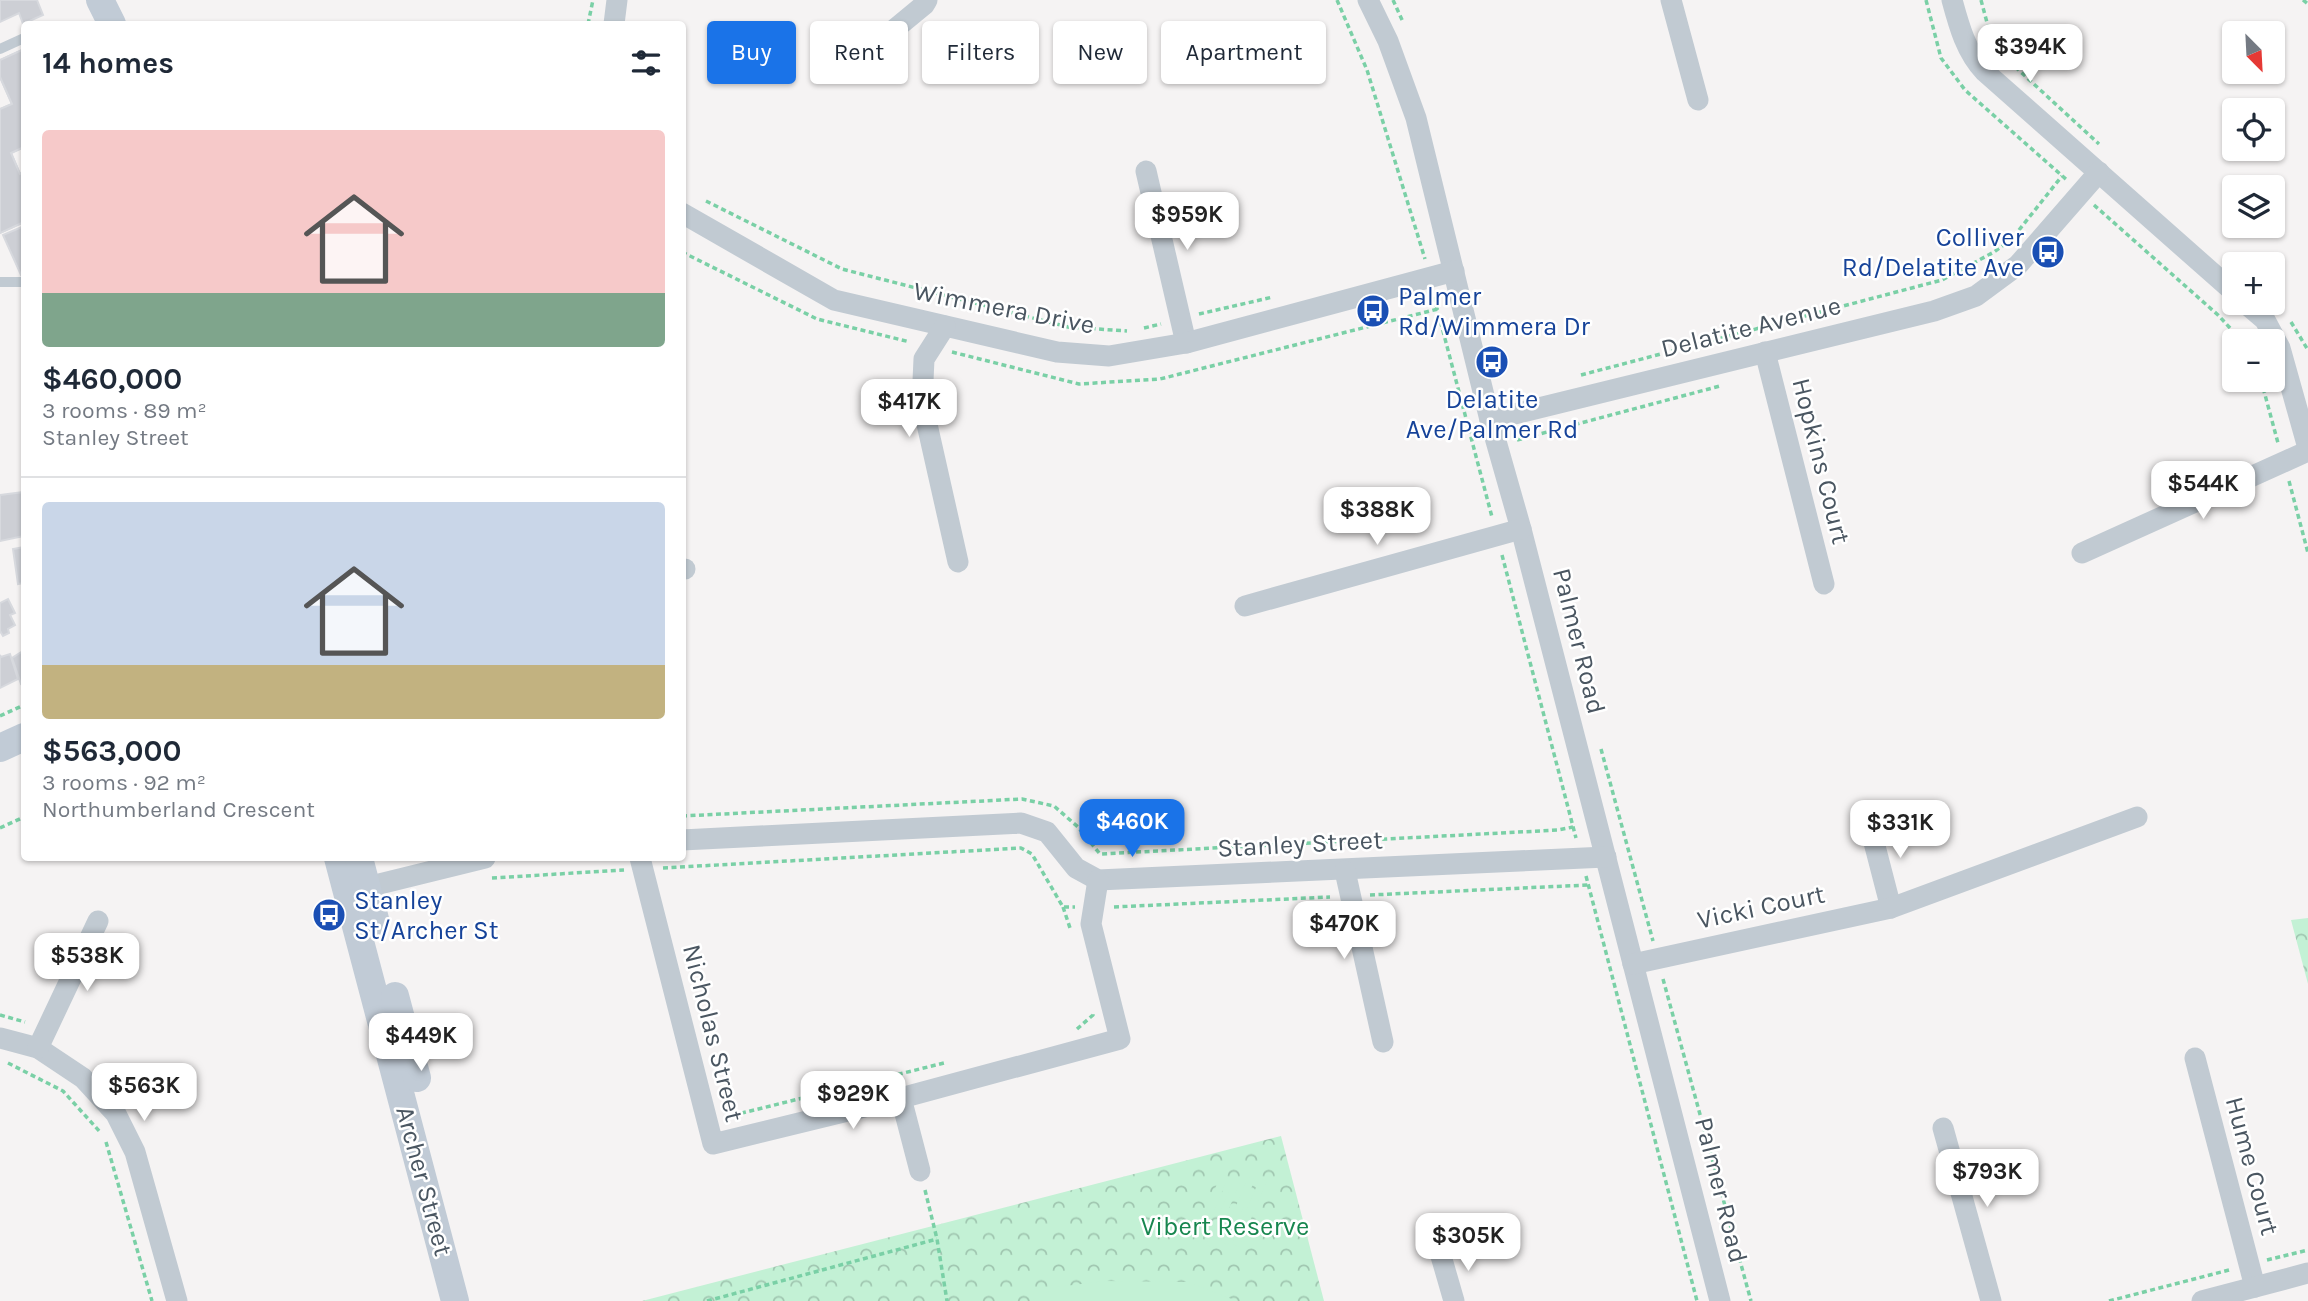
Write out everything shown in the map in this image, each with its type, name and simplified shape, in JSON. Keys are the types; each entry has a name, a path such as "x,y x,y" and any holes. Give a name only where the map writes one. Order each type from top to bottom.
{"main road":[{"path":"86,0 95,21"},
{"path":"100,0 110,21"},
{"path":"0,748 21,738"},
{"name":"Archer Street","path":"340,861 358,890"},
{"name":"Archer Street","path":"359,861 358,890 396,1038 444,1220 474,1301"},
{"name":"Archer Street","path":"444,1220 455,1301"}],"street":[{"path":"614,21 617,0"},
{"path":"905,21 925,5 927,0"},
{"name":"Palmer Road","path":"1368,0 1388,41 1416,118 1490,420 1521,529 1720,1301"},
{"path":"1671,0 1698,100"},
{"path":"1952,0 1964,38 1978,65 2222,281"},
{"path":"1146,171 1186,344"},
{"name":"Delatite Avenue","path":"1490,420 1934,312 1976,296 2018,265 2099,172"},
{"name":"Wimmera Drive","path":"689,204 834,300 1057,352 1109,356 1186,344 1454,271"},
{"path":"2082,553 2308,449 2280,348 2265,320 2259,315"},
{"path":"945,326 925,359 922,402 958,562"},
{"name":"Hopkins Court","path":"1765,352 1824,584"},
{"path":"1245,606 1521,529"},
{"name":"Vicki Court","path":"1633,964 1891,908 2137,817"},
{"path":"686,840 1021,823 1046,832 1076,868 1098,880"},
{"path":"1868,823 1891,908"},
{"name":"Stanley Street","path":"1098,880 1606,857"},
{"path":"358,890 473,861"},
{"name":"Nicholas Street","path":"642,863 713,1144 901,1098 1120,1039 1091,924 1098,880"},
{"path":"1345,870 1383,1042"},
{"path":"38,1048 98,921"},
{"path":"0,1038 38,1048 83,1079 116,1114 135,1152 177,1301"},
{"name":"Hume Court","path":"2196,1058 2255,1287"},
{"path":"901,1098 920,1171"},
{"path":"1943,1128 1991,1301"},
{"path":"1441,1256 1454,1301"},
{"path":"2202,1301 2308,1273"}],"lane":[{"path":"0,49 21,39"},
{"path":"0,282 21,282"}],"path":[{"path":"589,21 593,0"},
{"path":"1337,0 1367,70 1413,215 1697,1301"},
{"path":"1981,0 1989,30 2011,63 2102,146"},
{"path":"2303,0 2308,4"},
{"path":"1571,377 1942,280 1994,252 2012,239 2062,176"},
{"path":"689,204 842,269 1068,327 1129,331"},
{"path":"1142,328 1276,296"},
{"path":"0,716 21,706"},
{"path":"686,816 1021,799 1054,806 1079,827 1100,854 1558,830 1573,827"},
{"path":"0,828 21,818"},
{"path":"487,879 642,863 1021,848 1032,854 1063,907 1070,931"},
{"path":"1063,907 1588,885"},
{"path":"1074,1031 1093,1016 1091,1004"},
{"path":"0,1059 64,1091 104,1136 152,1301"},
{"path":"720,1106 730,1116 955,1061"},
{"path":"920,1171 937,1239 947,1301"},
{"path":"707,1301 937,1239"},
{"path":"2109,1301 2308,1250"}],"green space":[{"path":"2308,918 2308,984 2291,920"},
{"name":"Vibert Reserve","path":"1281,1136 1324,1301 642,1301"},
{"path":"1221,1174 1228,1177 1201,1243 1194,1240"},
{"path":"1248,1177 1255,1179 1228,1245 1221,1242"},
{"path":"1260,1178 1267,1181 1239,1247 1232,1244"},
{"path":"1234,1179 1240,1182 1213,1248 1206,1245"},
{"path":"1105,1281 1188,1282 1237,1301 1031,1301 1057,1287"}],"building":[{"path":"0,0 37,0 43,15 30,21 22,21 19,13 0,22"},
{"path":"21,50 21,148 11,153 21,174 21,223 0,233 0,109 12,104 0,77 0,60"},
{"path":"21,50 21,148 11,153 21,174 21,223 0,233 0,109 12,104 0,77 0,60"},
{"path":"21,227 21,275 3,235"},
{"path":"21,492 21,537 0,541 0,495"},
{"path":"21,548 21,584 18,584 13,549"},
{"path":"8,599 15,613 10,615 15,625 3,636 0,631 0,603"},
{"path":"21,652 21,684 12,658"},
{"path":"10,654 18,679 0,688 0,655"}],"place":[{"name":"Colliver Rd/Delatite Ave","path":"2048,252"},
{"name":"Palmer Rd/Wimmera Dr","path":"1373,311"},
{"name":"Delatite Ave/Palmer Rd","path":"1492,362"},
{"name":"Stanley St/Archer St","path":"329,915"}]}
